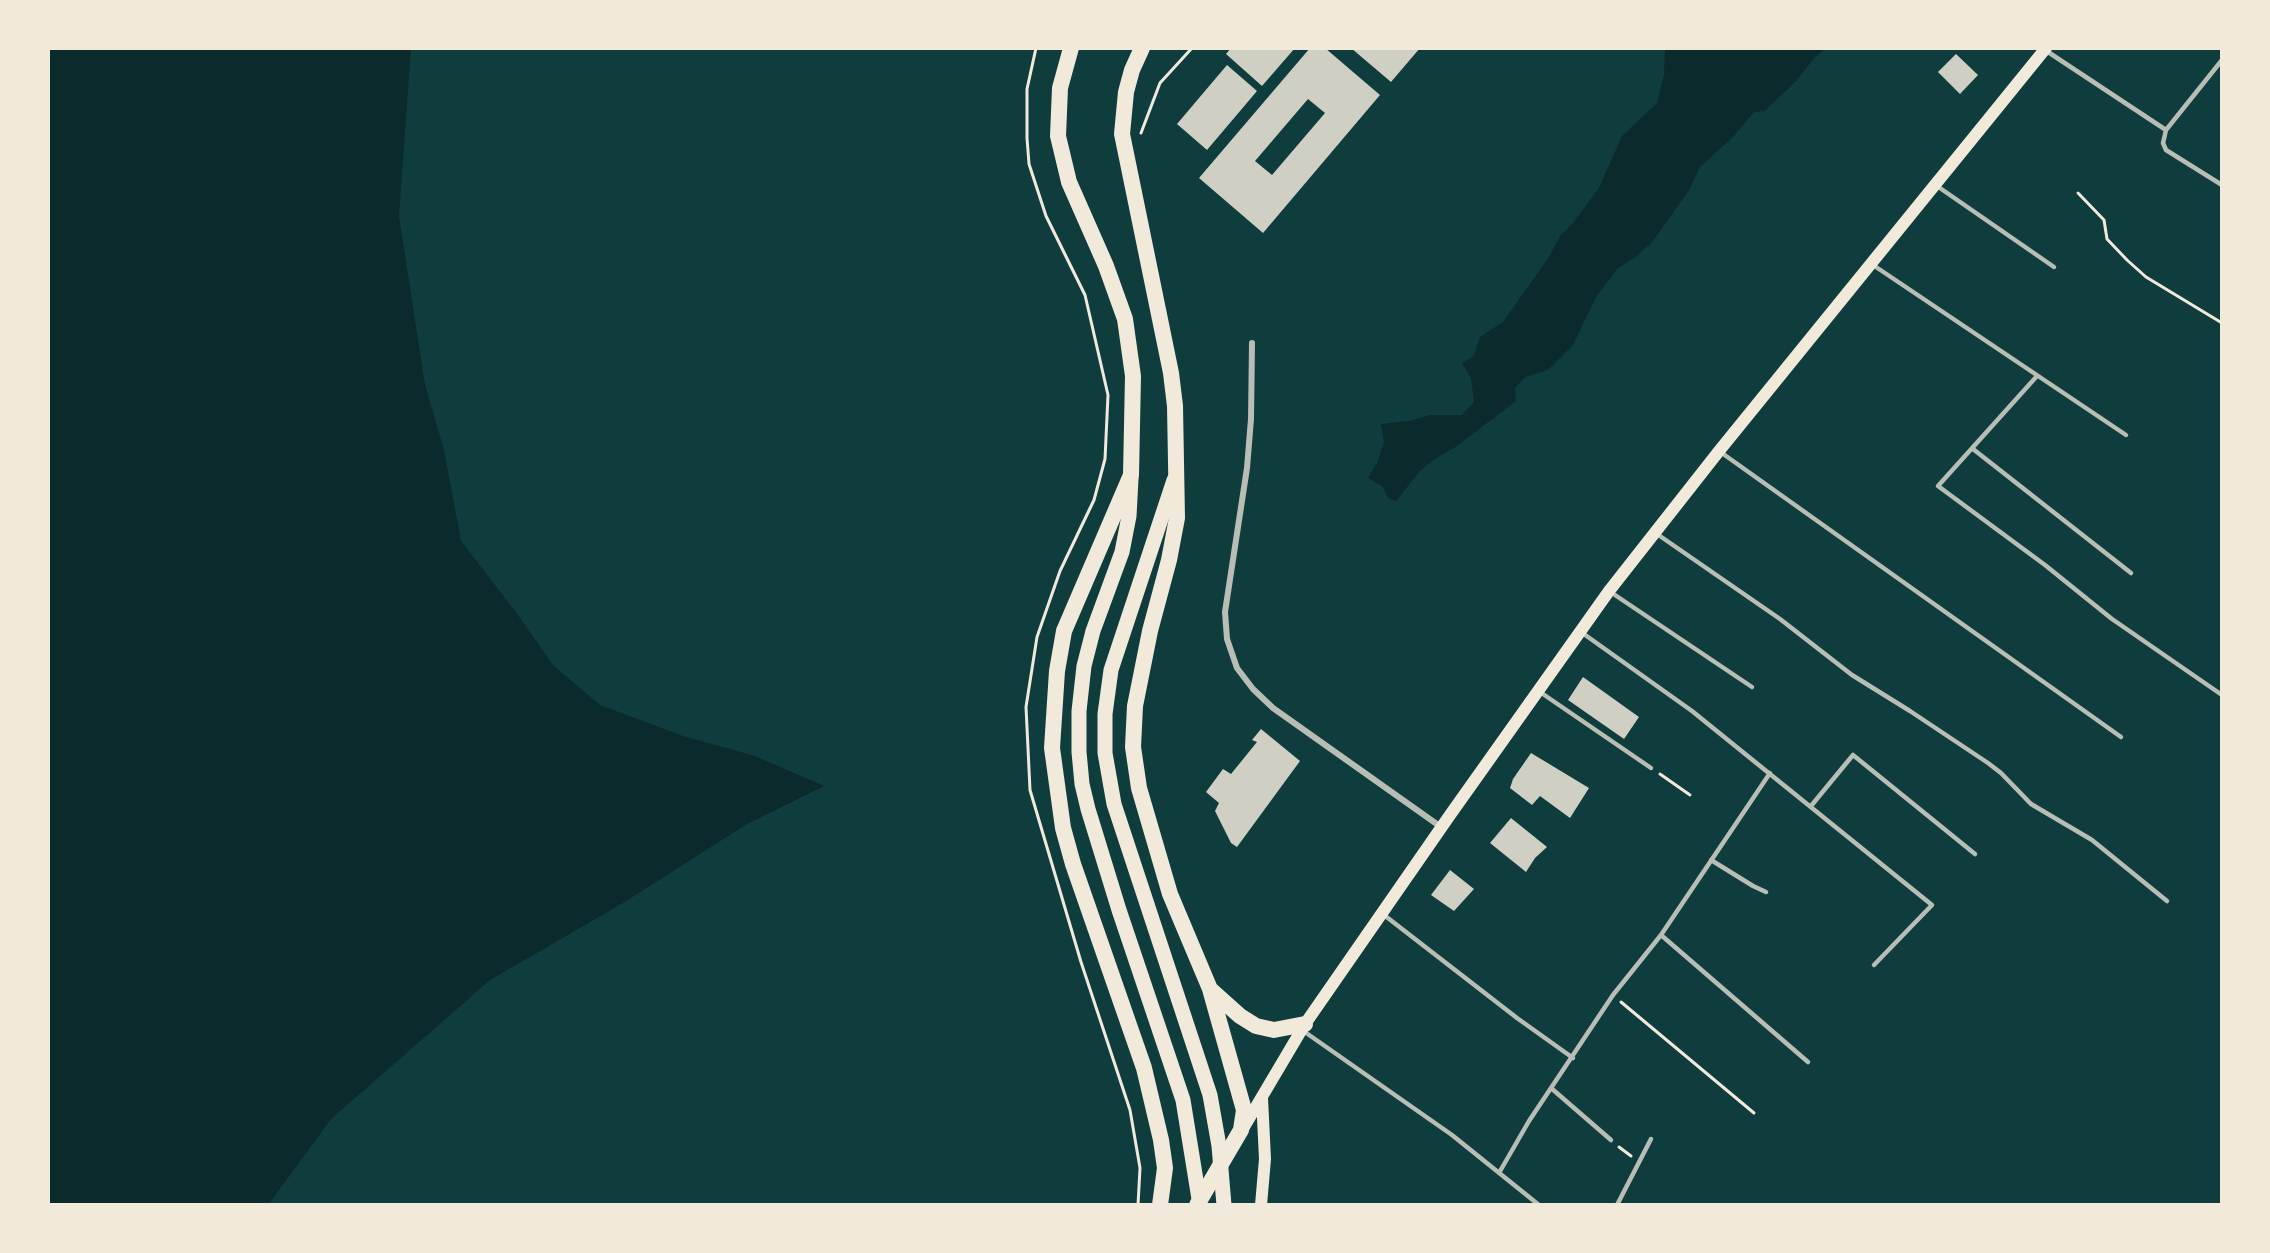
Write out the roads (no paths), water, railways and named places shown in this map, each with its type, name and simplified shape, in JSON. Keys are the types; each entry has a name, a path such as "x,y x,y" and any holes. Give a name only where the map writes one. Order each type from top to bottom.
{"highway":[{"path":"1071,48 1060,88 1058,136 1069,182 1106,266 1125,319 1133,376 1131,475 1064,631 1057,671 1053,748 1062,818 1073,864 1144,1068 1164,1158 1161,1200"},
{"path":"1142,48 1125,92 1122,134 1171,373 1177,471 1177,518 1135,706 1133,747 1140,788 1170,894 1210,989 1244,1110 1241,1131 1198,1205"},
{"path":"1210,989 1240,1016 1256,1026 1274,1030 1304,1027"}],"main road":[{"path":"1241,1131 1304,1027 1381,913 1609,591 1719,451 2046,49"},
{"path":"1177,471 1112,670 1105,714 1105,753 1114,804 1209,1095 1219,1146 1224,1205"},
{"path":"1131,475 1129,516 1122,552 1093,631 1084,666 1079,711 1079,752 1082,784 1088,809 1119,910 1183,1100 1198,1205"},
{"path":"1261,1205 1264,1159 1262,1098"}],"street":[{"path":"1252,343 1251,419 1247,468 1225,612 1227,639 1237,668 1253,689 1273,708 1441,827"}],"lane":[{"path":"2046,49 2166,130"},
{"path":"2222,60 2166,130 2163,143 2166,150 2222,185"},
{"path":"1935,184 2054,267"},
{"path":"1871,264 2126,435"},
{"path":"2037,376 1938,486 2045,565 2112,619 2222,695"},
{"path":"1973,449 2131,573"},
{"path":"1719,451 2121,737"},
{"path":"1655,532 1780,619 1852,675 1988,763 2031,804 2092,840 2167,901"},
{"path":"1609,591 1752,687"},
{"path":"1580,631 1666,691 1932,905 1874,965"},
{"path":"1538,691 1651,768"},
{"path":"1811,806 1853,755 1975,854"},
{"path":"1499,1173 1551,1088 1613,995 1661,935 1770,773"},
{"path":"1711,860 1766,892"},
{"path":"1381,913 1517,1018 1573,1058"},
{"path":"1661,935 1808,1062"},
{"path":"1304,1027 1452,1135 1539,1205"},
{"path":"1551,1088 1611,1140"},
{"path":"1617,1205 1651,1139"}],"water":[{"path":"48,48 411,48 399,216 425,385 444,450 461,541 553,665 600,705 683,736 755,756 824,786 747,824 623,903 490,980 331,1119 268,1205 48,1205"},
{"path":"1665,48 1826,48 1765,111 1754,112 1733,137 1700,167 1689,190 1653,241 1636,257 1618,268 1596,297 1573,345 1548,370 1525,377 1515,388 1516,401 1420,471 1396,501 1388,498 1382,486 1368,478 1377,463 1384,442 1381,424 1410,421 1429,415 1462,415 1474,402 1471,378 1462,363 1474,356 1480,337 1503,322 1549,257 1560,236 1573,223 1599,188 1622,136 1657,103 1664,75"}]}
